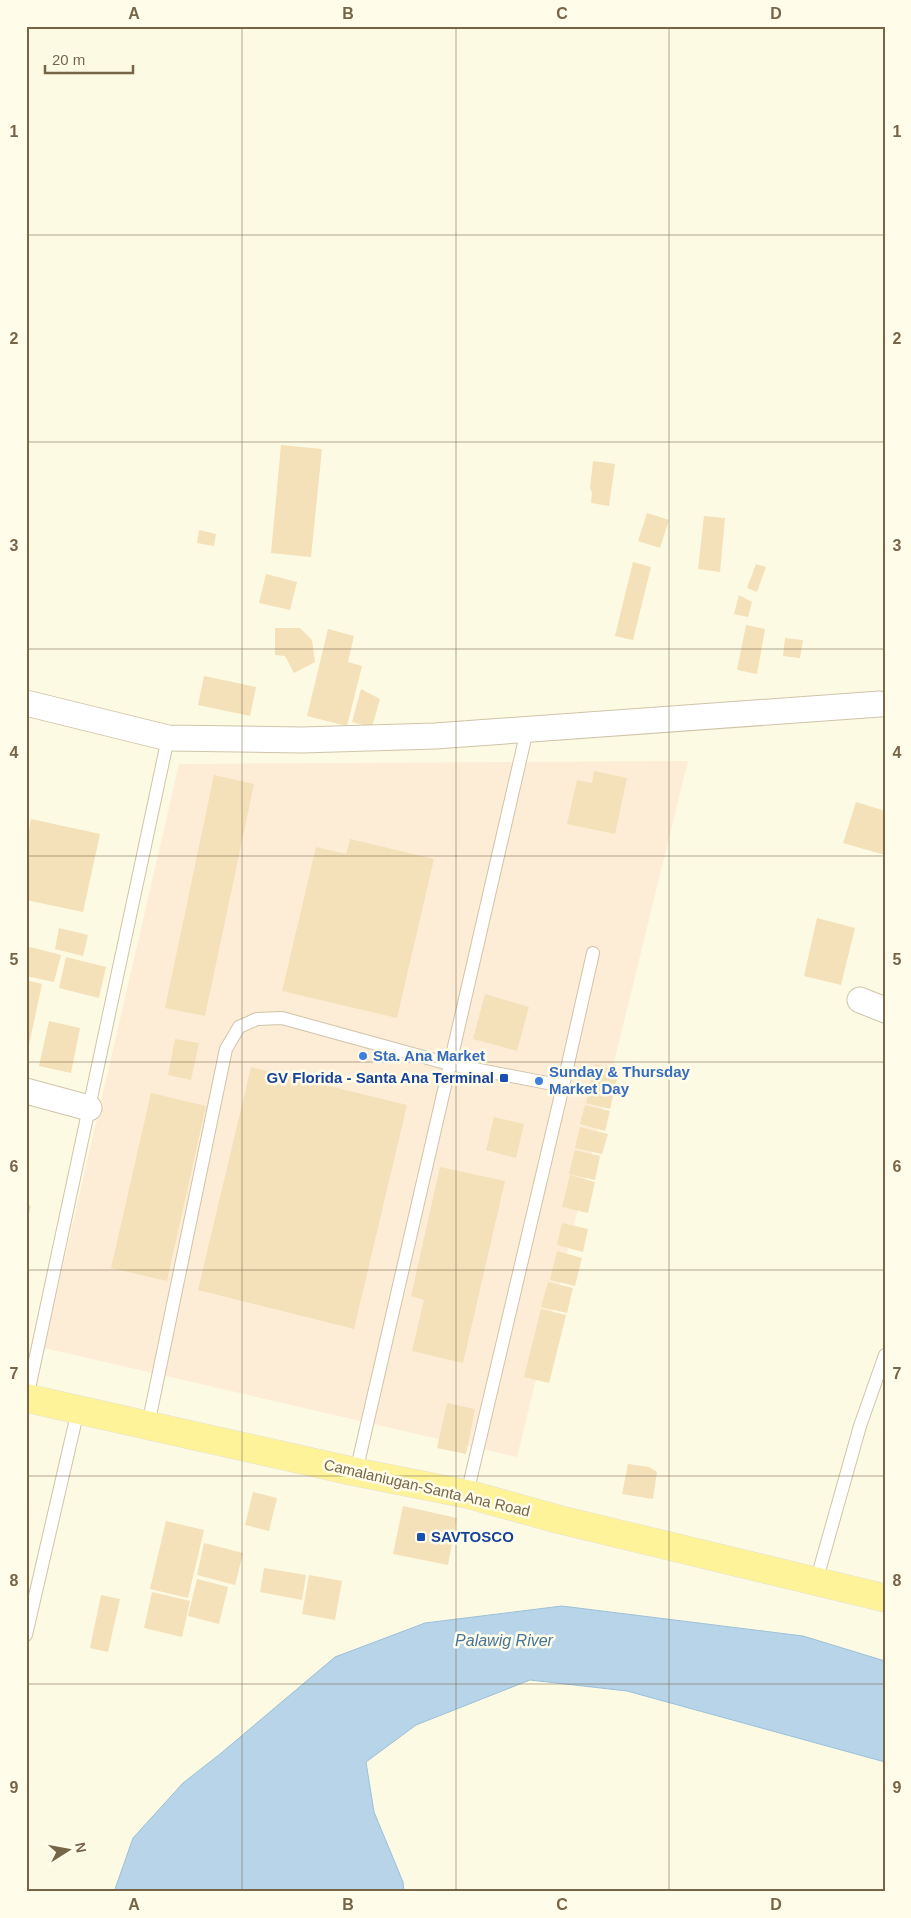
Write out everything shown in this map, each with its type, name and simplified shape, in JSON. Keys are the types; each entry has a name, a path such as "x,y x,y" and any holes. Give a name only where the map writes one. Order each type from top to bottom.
{"main road":[{"name":"Camalaniugan-Santa Ana Road","path":"27,1398 356,1472 467,1494 571,1522 885,1598"}],"street":[{"path":"26,703 168,738 302,740 435,736 880,704"},
{"path":"860,1000 885,1010"},
{"path":"26,1091 89,1108"}],"lane":[{"path":"356,1472 527,730"},
{"path":"27,1398 168,738"},
{"path":"467,1494 593,953"},
{"path":"148,1425 226,1048 239,1027 258,1019 282,1018 450,1064 563,1086"},
{"path":"816,1582 860,1426 885,1355"},
{"path":"26,1636 78,1410"}],"shaded area":[{"name":"Sta. Ana Market","path":"688,761 517,1457 44,1348 179,764"}],"water":[{"name":"Palawig River","path":"562,1606 803,1636 885,1661 885,1762 627,1691 530,1680 416,1725 366,1762 374,1812 403,1882 404,1892 114,1892 133,1838 183,1783 335,1657 425,1623"}],"building":[{"path":"281,445 322,449 311,557 271,553"},
{"path":"593,461 615,464 609,506 591,503 592,493 590,488"},
{"path":"647,513 669,520 660,548 638,541"},
{"path":"704,516 725,518 720,572 698,569"},
{"path":"199,530 216,534 214,546 197,543"},
{"path":"633,562 651,567 633,640 615,636"},
{"path":"756,564 766,567 757,592 747,588"},
{"path":"266,574 297,582 290,610 259,603"},
{"path":"739,595 752,602 748,617 734,614"},
{"path":"746,625 765,629 757,674 737,670"},
{"path":"275,628 300,628 312,640 315,662 294,673 285,656 275,655"},
{"path":"328,629 354,636 348,662 362,666 347,726 307,716"},
{"path":"785,638 803,640 800,658 783,656"},
{"path":"204,676 256,687 250,716 198,705"},
{"path":"361,689 380,699 372,727 352,722"},
{"path":"594,771 627,778 615,834 567,824 577,780 592,783"},
{"path":"214,775 254,784 205,1016 165,1008"},
{"path":"856,802 885,811 885,855 843,843"},
{"path":"31,819 100,834 83,912 26,900 26,844"},
{"path":"350,839 434,859 397,1018 282,991 316,847 346,854"},
{"path":"817,918 855,928 841,985 804,976"},
{"path":"59,928 88,935 83,956 55,949"},
{"path":"26,946 61,955 54,982 26,976"},
{"path":"66,957 106,967 99,998 59,988"},
{"path":"26,980 42,984 27,1054 26,1054"},
{"path":"485,994 529,1007 517,1051 473,1039"},
{"path":"49,1021 80,1028 71,1073 39,1066"},
{"path":"175,1039 199,1043 191,1080 168,1075"},
{"path":"595,1064 619,1071 610,1109 586,1103"},
{"path":"251,1067 407,1105 354,1329 198,1290"},
{"path":"151,1093 206,1106 167,1281 111,1268"},
{"path":"585,1105 610,1111 605,1131 580,1124"},
{"path":"494,1117 524,1124 516,1158 486,1150"},
{"path":"580,1127 608,1134 602,1154 575,1148"},
{"path":"575,1150 600,1156 595,1180 569,1174"},
{"path":"440,1167 505,1181 463,1363 412,1351 424,1300 411,1296"},
{"path":"570,1175 595,1182 588,1213 562,1207"},
{"path":"26,1205 31,1206 27,1222 26,1222"},
{"path":"562,1223 588,1229 583,1252 557,1245"},
{"path":"557,1251 582,1258 575,1286 550,1280"},
{"path":"548,1282 573,1288 567,1313 541,1307"},
{"path":"541,1309 566,1315 549,1383 524,1377"},
{"path":"447,1403 475,1409 466,1454 437,1448"},
{"path":"628,1464 649,1467 657,1472 653,1499 622,1494"},
{"path":"253,1492 277,1498 269,1531 245,1525"},
{"path":"403,1506 457,1518 448,1565 393,1554"},
{"path":"166,1521 204,1530 188,1598 150,1589"},
{"path":"204,1543 243,1553 235,1585 197,1575"},
{"path":"264,1568 306,1575 302,1600 260,1592"},
{"path":"309,1575 342,1581 335,1620 302,1614"},
{"path":"197,1579 228,1587 219,1624 188,1616"},
{"path":"152,1592 190,1601 182,1637 144,1628"},
{"path":"101,1595 120,1599 108,1652 90,1648"}],"place":[{"name":"Sta. Ana Market","path":"363,1056"},
{"name":"GV Florida - Santa Ana Terminal","path":"504,1078"},
{"name":"Sunday & Thursday Market Day","path":"539,1081"},
{"name":"SAVTOSCO","path":"421,1537"}]}
